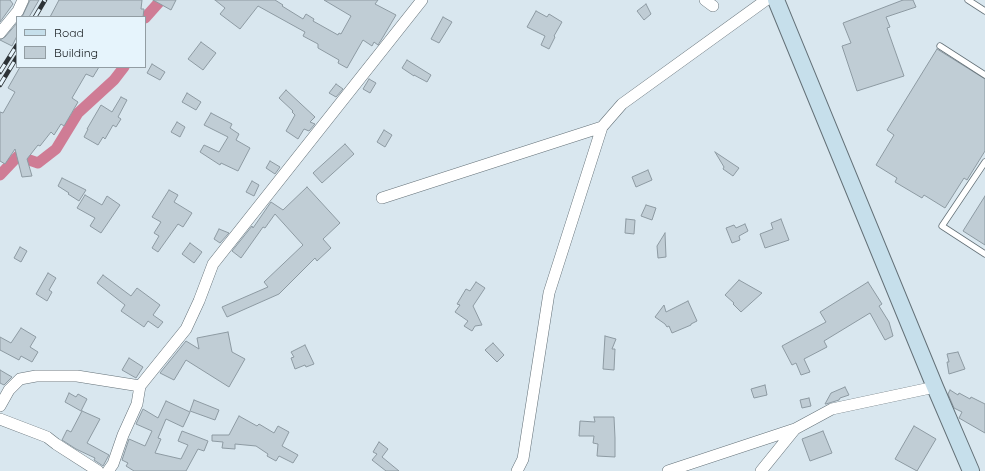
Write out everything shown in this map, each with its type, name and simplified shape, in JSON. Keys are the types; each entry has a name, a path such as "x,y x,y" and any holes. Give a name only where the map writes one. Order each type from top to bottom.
{"main road":[{"path":"776,0 971,471"}],"street":[{"path":"0,33 18,11 23,0"},
{"path":"108,471 113,464 137,404 140,386 186,329 199,302 213,264 422,0"},
{"path":"517,471 523,459 549,293 602,127 622,104 766,0"},
{"path":"382,198 602,127"},
{"path":"0,406 9,390 20,380 36,376 77,376 140,386"},
{"path":"668,471 795,429 832,409 935,387"},
{"path":"0,419 47,437 98,471"},
{"path":"761,471 795,429"}],"lane":[{"path":"968,0 985,11"},
{"path":"940,46 985,75"},
{"path":"985,162 942,226 985,254"}],"building":[{"path":"0,0 10,0 13,4 0,22"},
{"path":"30,0 39,0 30,16 22,16"},
{"path":"59,0 142,0 141,9 144,9 143,16 51,16"},
{"path":"153,0 176,0 171,10"},
{"path":"215,0 275,0 303,19 306,14 314,19 313,21 338,35 339,33 341,34 351,16 324,0 378,0 375,4 396,15 378,45 374,42 372,46 363,40 347,68 338,63 339,60 318,48 318,44 303,36 305,32 258,6 240,29 220,14 225,8"},
{"path":"903,0 913,0 916,7 886,17 890,27 887,28 904,76 857,91 842,46 851,43 843,23"},
{"path":"646,4 651,14 644,20 637,11"},
{"path":"536,11 547,17 549,14 562,22 549,49 541,45 545,36 527,27"},
{"path":"443,17 452,22 439,43 431,39"},
{"path":"16,24 16,38 12,46 0,40 5,37"},
{"path":"201,42 216,53 203,70 188,59"},
{"path":"937,49 985,79 985,151 967,180 964,178 945,208 924,195 922,198 895,182 897,178 876,165 894,135 887,130"},
{"path":"407,60 431,75 427,82 402,68"},
{"path":"152,64 165,72 160,80 147,73"},
{"path":"19,68 98,68 93,77 86,74 72,98 78,102 64,126 61,124 54,135 51,132 27,159 32,176 22,177 15,149 5,164 0,161 0,112 3,113 15,92 8,88"},
{"path":"369,79 376,83 370,93 363,89"},
{"path":"336,84 343,89 336,97 329,93"},
{"path":"286,90 315,117 310,122 315,124 309,131 304,129 298,139 286,131 295,115 292,112 293,111 279,98"},
{"path":"187,93 201,102 196,110 182,102"},
{"path":"121,97 127,100 118,117 121,119 116,127 113,125 105,139 103,137 98,145 84,137 101,105 112,112"},
{"path":"211,113 232,124 230,128 239,134 236,140 250,148 238,171 221,163 220,165 200,152 204,145 219,152 228,137 204,125"},
{"path":"177,122 185,127 180,137 171,132"},
{"path":"384,130 392,135 385,147 377,142"},
{"path":"345,144 354,154 322,183 313,173"},
{"path":"715,152 739,168 733,176 723,169 724,167"},
{"path":"270,161 280,167 275,174 266,168"},
{"path":"648,170 652,180 636,187 632,177"},
{"path":"62,178 86,190 79,201 58,186"},
{"path":"252,181 259,185 254,196 246,192"},
{"path":"307,187 340,223 323,239 331,248 317,261 315,258 279,294 227,317 222,307 268,287 264,282 303,245 275,214 265,228 263,227 241,258 232,251 252,226 253,228 271,202 283,210"},
{"path":"169,190 178,195 174,202 192,213 183,227 178,224 158,252 152,248 159,236 154,233 161,222 152,217"},
{"path":"85,195 102,205 107,196 120,205 101,233 90,226 95,218 77,208"},
{"path":"985,196 985,245 963,231"},
{"path":"646,205 656,208 652,220 641,216"},
{"path":"626,219 635,220 634,234 625,233"},
{"path":"781,219 789,240 765,248 760,234 773,229 771,223"},
{"path":"745,224 748,231 739,236 740,240 732,243 726,228 734,225 736,228"},
{"path":"219,229 229,233 220,243 214,239"},
{"path":"665,233 666,257 658,258 657,246"},
{"path":"190,243 202,252 194,263 182,254"},
{"path":"20,247 27,251 21,262 14,258"},
{"path":"48,273 56,278 49,290 52,292 47,301 36,294"},
{"path":"103,275 131,296 137,288 160,305 153,315 163,322 158,328 148,321 144,327 121,311 125,305 97,283"},
{"path":"739,280 762,293 741,312 725,295"},
{"path":"476,282 485,288 473,306 482,325 475,326 472,331 464,326 468,321 455,312 460,305 457,304 466,289 470,291"},
{"path":"868,282 882,304 879,306 889,322 893,336 885,340 870,313 824,341 827,347 804,359 810,372 801,375 796,363 792,365 782,346 826,322 820,312"},
{"path":"688,301 697,321 691,325 672,333 669,326 667,327 655,317 664,305 666,312"},
{"path":"21,328 36,337 30,347 38,352 32,362 21,356 19,360 0,350 0,337 11,343"},
{"path":"228,332 232,352 245,359 229,387 186,360 174,380 160,373 186,341 199,349 197,338"},
{"path":"605,336 616,339 612,349 615,349 614,370 603,369"},
{"path":"493,343 504,355 497,362 485,350"},
{"path":"305,345 314,364 306,367 305,365 295,369 291,358 294,357 291,352"},
{"path":"958,352 965,369 949,374 947,354"},
{"path":"129,358 143,367 136,378 122,370"},
{"path":"0,370 12,377 4,385 0,383"},
{"path":"765,385 767,395 754,398 751,389"},
{"path":"845,387 849,395 825,404 831,393"},
{"path":"950,390 958,395 959,393 970,399 971,397 985,404 985,433 959,418 962,412 954,408 948,394"},
{"path":"69,393 76,397 78,394 87,399 81,411 65,402"},
{"path":"809,398 811,406 802,408 800,400"},
{"path":"194,400 219,410 215,420 190,411"},
{"path":"166,401 190,412 183,427 166,419 158,438 161,439 155,453 181,459 188,445 178,441 182,431 208,441 204,451 198,449 186,471 134,471 126,466 128,463 122,460 129,439 145,446 152,431 136,424 143,409 158,418"},
{"path":"82,411 100,419 87,443 109,455 103,466 94,460 95,458 62,440 67,430 71,432"},
{"path":"239,416 257,426 259,424 274,433 278,426 289,432 282,446 298,455 293,463 279,456 276,461 267,456 268,454 256,446 235,444 235,449 222,448 223,442 212,441 212,435 229,435"},
{"path":"594,417 614,417 615,457 597,456 598,444 593,443 594,436 579,436 580,421 595,422"},
{"path":"914,426 936,439 917,471 895,459"},
{"path":"823,431 832,453 810,461 802,439"},
{"path":"379,442 388,449 382,457 399,471 386,471 372,460 377,454 373,452"}],"waterway":[{"path":"146,17 161,0"},
{"path":"0,175 18,156 38,163 56,149 78,113 114,80 123,68"}],"railway":[{"path":"36,16 45,0"},
{"path":"0,72 16,47"},
{"path":"0,85 16,59"}]}
